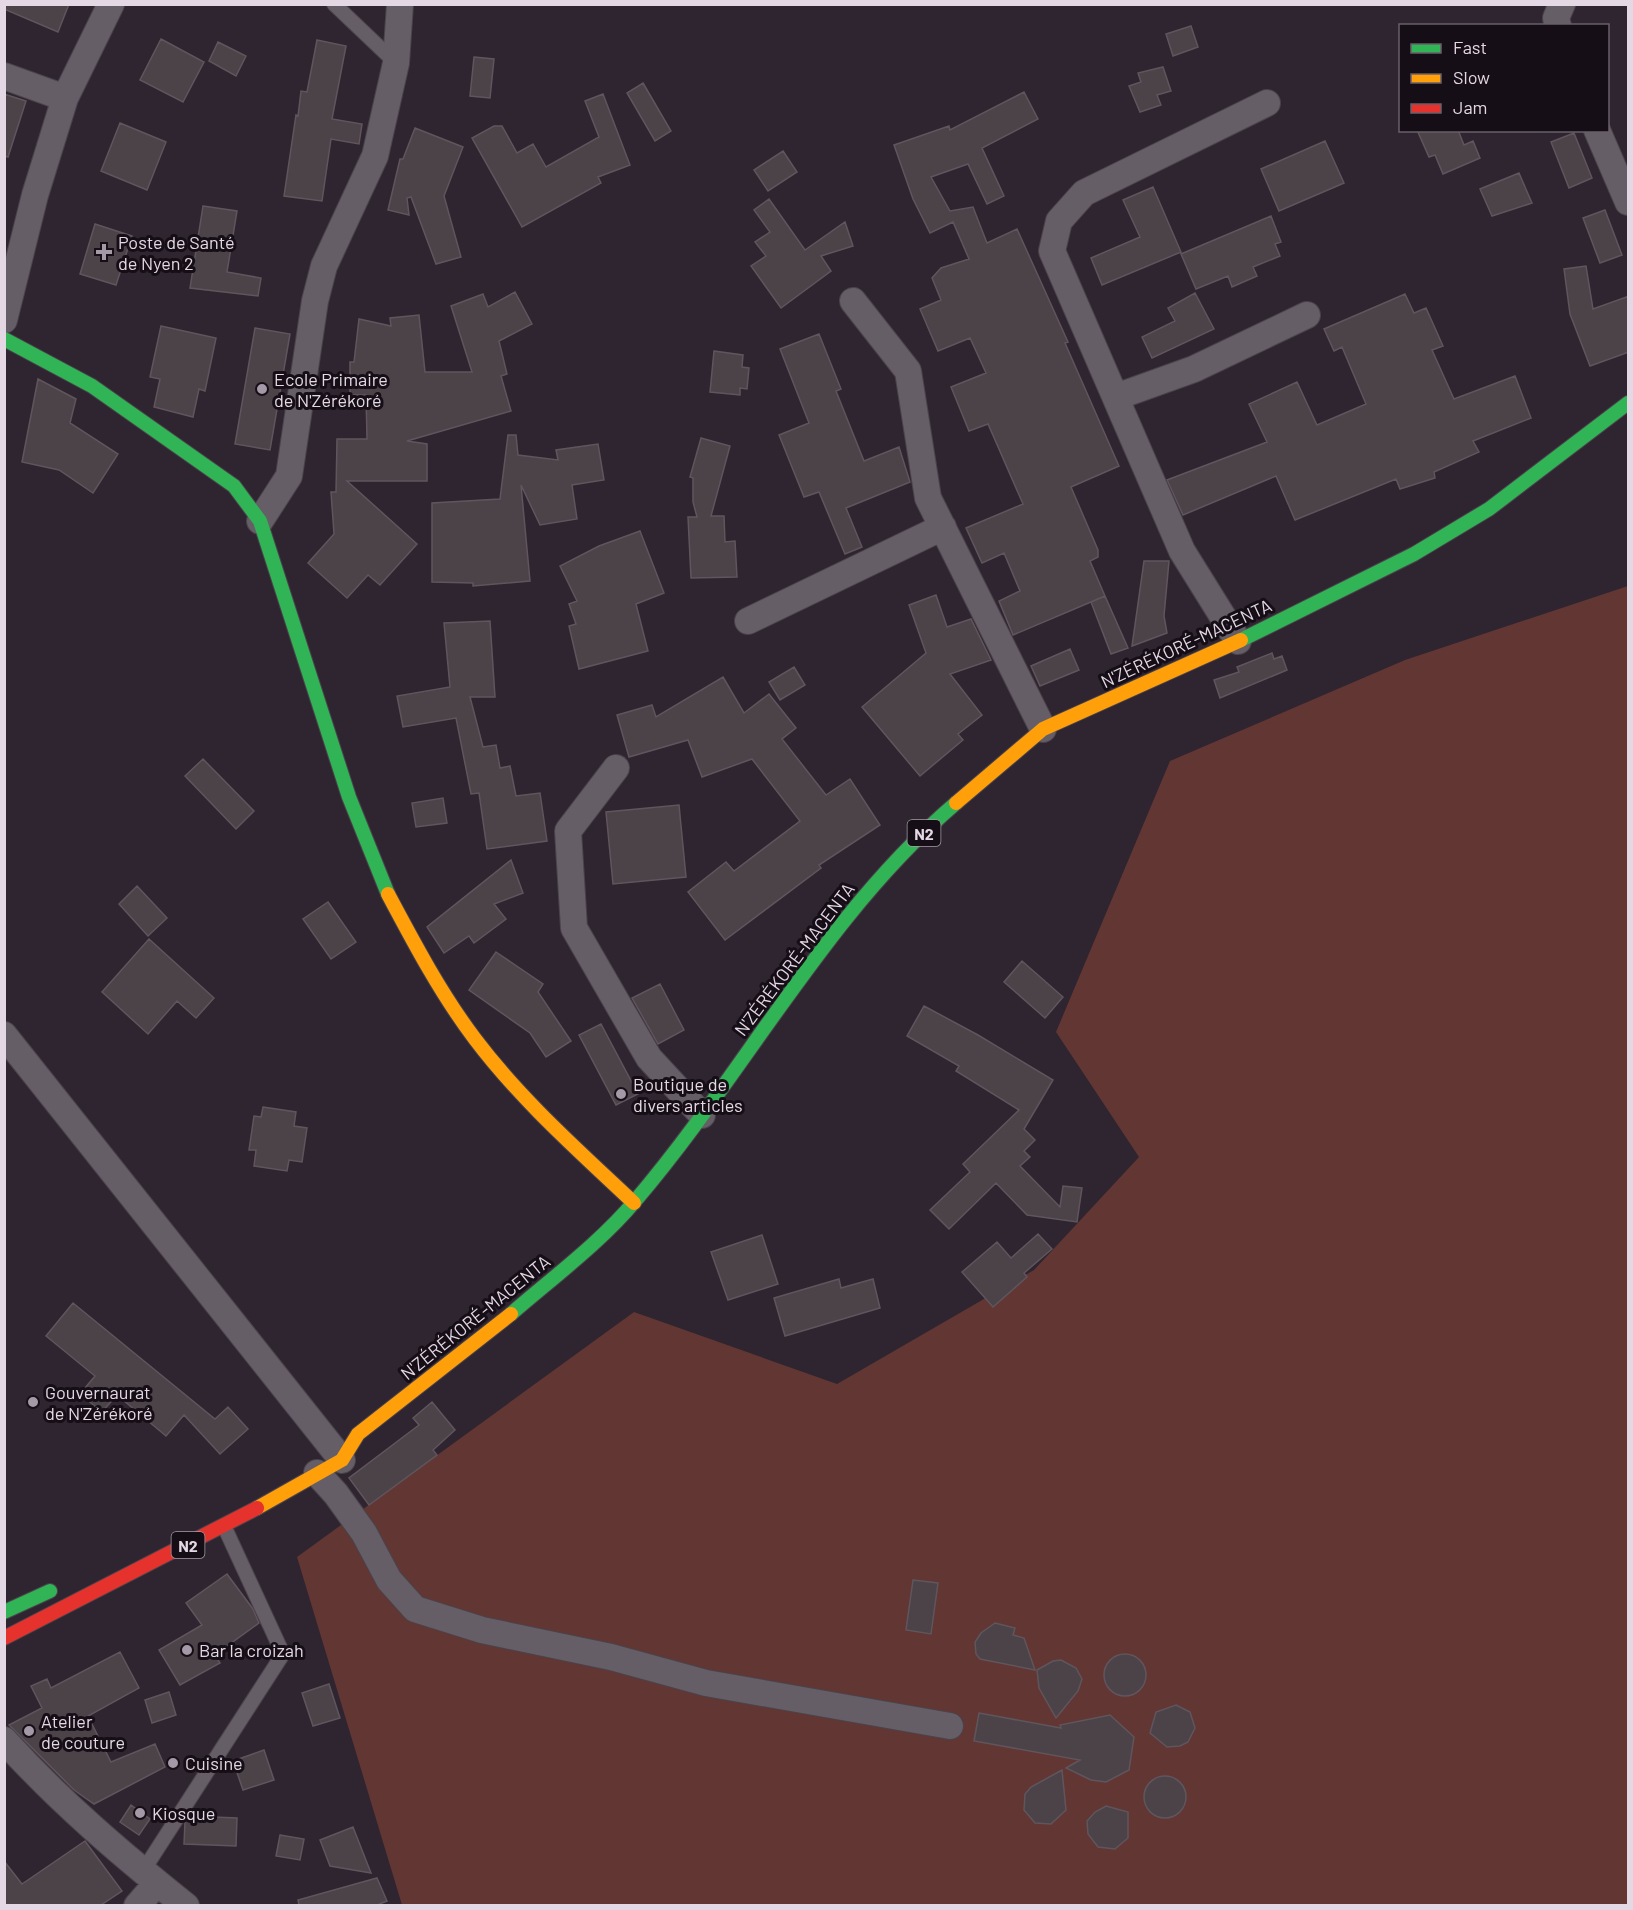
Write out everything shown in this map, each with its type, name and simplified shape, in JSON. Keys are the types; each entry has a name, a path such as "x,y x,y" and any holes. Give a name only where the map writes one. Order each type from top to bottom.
{"main road":[{"path":"4,339 92,386 234,486 260,520 350,797 381,881 422,958 475,1039 537,1111 634,1203"},
{"name":"N'ZÉRÉKORÉ-MACENTA","path":"4,1638 224,1526 317,1473 330,1449 358,1434 489,1333 579,1255 634,1203 702,1115 826,942 868,891 935,821 1043,729 1238,641 1414,554 1489,509 1629,403"},
{"name":"N'ZÉRÉKORÉ-MACENTA","path":"330,1449 358,1434"},
{"path":"4,1612 62,1586"}],"street":[{"path":"4,320 35,195 65,98 111,4"},
{"path":"260,520 289,476 315,301 324,266 375,156 396,63 400,4"},
{"path":"1558,24 1556,18 1562,4"},
{"path":"4,76 65,98"},
{"path":"1238,641 1182,551 1052,251 1059,221 1084,193 1267,103"},
{"path":"1598,132 1629,202"},
{"path":"853,301 908,371 928,498 1043,729"},
{"path":"1116,397 1194,369 1307,315"},
{"path":"748,621 943,527"},
{"path":"616,768 568,831 574,928 649,1058 702,1115"},
{"path":"4,1035 330,1449"},
{"path":"317,1473 336,1494 364,1533 388,1580 415,1609 482,1630 611,1657 706,1683 950,1726"},
{"path":"4,1740 44,1784 150,1877 186,1905"},
{"path":"137,1905 150,1877"}],"lane":[{"path":"334,4 396,63"},
{"path":"150,1877 283,1654 224,1526"}],"shaded area":[{"path":"1628,586 1628,1905 402,1905 297,1557 634,1312 837,1384 1034,1270 1139,1157 1056,1032 1170,761 1405,660"}],"building":[{"path":"4,4 69,4 58,32 4,9"},
{"path":"1191,26 1198,47 1173,56 1166,34"},
{"path":"161,39 204,62 183,102 140,80"},
{"path":"317,40 346,46 332,119 362,124 359,144 331,139 322,201 284,196 301,91 307,92"},
{"path":"218,42 246,56 236,76 209,61"},
{"path":"474,57 494,59 490,98 470,96"},
{"path":"1163,67 1171,91 1157,95 1161,105 1140,112 1129,86 1141,82 1138,73"},
{"path":"643,83 671,131 655,141 627,93"},
{"path":"1024,92 1038,119 982,148 1004,196 987,204 968,164 931,177 950,211 973,207 987,243 1017,229 1068,342 1065,343 1119,466 1071,487 1098,550 1098,557 1090,561 1105,596 1013,635 999,601 1020,591 1004,553 982,563 966,528 1023,504 988,424 969,431 951,387 986,373 970,338 938,351 920,309 941,300 932,278 941,268 969,259 953,222 930,233 913,199 894,145 949,126 950,130"},
{"path":"4,94 26,101 8,157 4,156"},
{"path":"603,94 630,165 598,177 601,183 522,227 472,138 494,126 502,126 517,153 533,144 546,167 599,137 585,101"},
{"path":"120,123 166,142 147,190 101,171"},
{"path":"415,128 463,147 444,196 461,257 436,264 411,197 407,198 409,215 388,210 400,159 403,159"},
{"path":"1418,132 1459,132 1464,145 1473,141 1480,158 1443,174 1435,155 1429,157"},
{"path":"1574,133 1592,178 1569,188 1551,142"},
{"path":"1325,141 1344,183 1279,211 1261,169"},
{"path":"783,151 797,172 768,191 754,170"},
{"path":"1519,173 1532,203 1492,216 1480,189"},
{"path":"1153,187 1181,252 1102,285 1091,258 1140,237 1123,200"},
{"path":"769,199 805,250 845,222 853,246 821,256 831,271 781,308 751,266 766,256 755,242 770,232 754,210"},
{"path":"203,206 237,211 227,272 261,278 258,296 190,288"},
{"path":"1605,210 1622,255 1600,263 1583,218"},
{"path":"1271,216 1281,242 1275,244 1280,256 1253,267 1257,276 1232,287 1228,276 1196,289 1181,254"},
{"path":"95,224 132,236 116,285 80,274"},
{"path":"1586,266 1593,309 1629,296 1629,352 1590,366 1570,314 1564,269"},
{"path":"515,292 532,324 499,341 507,374 501,376 511,411 407,441 427,444 427,481 347,481 417,544 380,585 368,575 347,598 308,563 334,534 331,492 336,492 337,439 367,439 366,395 350,395 350,362 354,362 359,319 391,326 390,318 419,315 425,372 472,372 451,306 483,294 488,307"},
{"path":"1195,293 1214,329 1152,358 1142,337 1175,321 1168,308"},
{"path":"1405,294 1414,313 1426,308 1443,346 1432,350 1454,399 1515,376 1531,418 1473,441 1479,452 1434,472 1435,478 1400,489 1396,479 1295,520 1276,476 1183,515 1167,480 1267,442 1249,404 1297,382 1317,425 1366,404 1342,347 1334,351 1324,329"},
{"path":"161,326 216,338 205,391 199,389 193,417 154,407 160,379 150,377"},
{"name":"Ecole Primaire de N'Zérékoré","path":"255,328 290,334 270,450 235,444"},
{"path":"819,334 841,389 836,391 864,461 899,447 910,482 846,508 862,547 845,554 819,492 804,497 779,435 809,423 780,349"},
{"path":"714,351 743,355 742,367 749,368 747,389 740,388 740,395 710,392"},
{"path":"38,379 76,399 70,423 118,454 93,493 59,470 22,462"},
{"path":"508,435 516,435 518,455 558,460 556,450 598,444 604,480 572,485 577,519 540,525 521,485 530,581 473,586 473,583 432,582 432,503 500,499"},
{"path":"701,438 730,446 711,516 724,516 725,542 735,541 737,577 691,578 688,517 697,517 693,502 693,478 690,477"},
{"path":"640,531 664,593 636,604 648,651 579,669 569,626 576,624 569,604 577,601 560,566 599,546"},
{"path":"1144,561 1169,561 1164,616 1167,633 1132,646"},
{"path":"936,595 947,627 971,619 991,660 950,674 982,715 958,734 963,740 920,776 862,707 926,653 909,605"},
{"path":"1105,596 1128,648 1111,654 1091,602"},
{"path":"490,621 495,697 470,697 483,747 496,745 500,768 510,766 516,796 540,793 547,841 487,849 479,793 471,794 456,718 403,727 397,696 450,687 444,623"},
{"path":"1070,649 1079,670 1040,686 1031,666"},
{"path":"1272,653 1274,659 1282,656 1287,670 1220,698 1214,680 1239,672 1237,667"},
{"path":"794,667 805,685 780,700 769,682"},
{"path":"723,677 744,713 769,694 796,728 782,739 826,795 850,779 880,825 819,865 821,868 725,940 688,892 726,862 734,871 800,821 752,759 702,777 688,740 629,757 617,715 652,705 656,717"},
{"path":"203,759 254,811 236,829 185,776"},
{"path":"443,798 447,823 416,827 412,803"},
{"path":"679,805 686,877 613,884 606,812"},
{"path":"511,860 523,893 494,904 506,919 474,943 469,936 444,953 427,927"},
{"path":"137,886 167,918 148,936 119,904"},
{"path":"328,902 356,942 331,959 303,919"},
{"path":"149,939 214,998 196,1018 177,1001 148,1034 102,992"},
{"path":"496,952 543,984 538,992 571,1041 546,1057 530,1033 469,990"},
{"path":"1022,961 1063,997 1045,1018 1004,982"},
{"path":"660,984 684,1030 658,1044 632,998"},
{"path":"924,1006 1053,1080 1024,1129 1035,1140 1024,1151 1030,1157 1020,1166 1060,1207 1063,1186 1082,1188 1077,1222 1027,1215 996,1183 949,1229 930,1210 970,1172 963,1164 1019,1110 956,1071 959,1066 907,1036"},
{"path":"601,1024 638,1094 616,1105 579,1035"},
{"path":"263,1107 296,1112 294,1126 307,1128 302,1162 289,1160 287,1171 254,1166 256,1150 249,1150 254,1116 261,1117"},
{"path":"1038,1234 1052,1249 1024,1273 1027,1277 993,1307 962,1272 997,1242 1011,1258"},
{"path":"762,1235 778,1284 728,1300 711,1252"},
{"path":"839,1279 841,1288 873,1279 880,1308 785,1336 774,1298"},
{"path":"73,1303 215,1419 228,1407 248,1429 220,1454 184,1415 166,1436 117,1395 102,1412 80,1394 95,1376 46,1336"},
{"path":"432,1402 455,1430 433,1450 437,1455 369,1505 349,1478 419,1425 413,1418"},
{"path":"227,1574 253,1609 259,1623 215,1655 220,1663 180,1685 159,1650 202,1625 186,1603"},
{"path":"913,1580 938,1583 931,1634 906,1630"},
{"path":"995,1623 1015,1628 1013,1635 1024,1638 1035,1670 980,1659 976,1654 975,1642 981,1633"},
{"path":"120,1652 139,1688 88,1716 111,1762 155,1744 165,1767 94,1804 74,1790 9,1725 42,1708 31,1686 47,1679 51,1688"},
{"path":"1125,1654 1133,1655 1140,1660 1145,1667 1145,1683 1140,1690 1133,1695 1125,1696 1117,1695 1110,1690 1105,1683 1104,1675 1105,1667 1110,1660 1117,1655"},
{"path":"1061,1660 1076,1668 1082,1679 1078,1691 1056,1718 1039,1688 1037,1670 1053,1661"},
{"path":"329,1684 340,1718 313,1726 302,1693"},
{"path":"169,1692 176,1715 152,1723 145,1700"},
{"path":"1176,1705 1190,1712 1195,1728 1188,1742 1180,1746 1167,1747 1150,1733 1156,1712"},
{"path":"979,1713 1061,1728 1060,1725 1110,1715 1134,1737 1129,1770 1106,1782 1091,1780 1066,1768 1080,1760 974,1741"},
{"path":"264,1750 274,1780 243,1790 233,1761"},
{"path":"1062,1770 1066,1810 1051,1824 1035,1823 1024,1810 1025,1794 1031,1787"},
{"path":"1165,1776 1173,1777 1180,1782 1185,1789 1185,1805 1180,1812 1173,1817 1165,1818 1157,1817 1150,1812 1145,1805 1144,1797 1145,1789 1150,1782 1157,1777"},
{"path":"131,1805 150,1819 139,1835 120,1822"},
{"path":"1106,1806 1128,1812 1128,1838 1115,1849 1098,1847 1088,1834 1087,1821 1095,1812"},
{"path":"189,1816 237,1818 236,1846 184,1844 185,1822"},
{"path":"353,1827 371,1873 330,1866 320,1840"},
{"path":"280,1835 304,1839 300,1860 276,1856"},
{"path":"85,1841 122,1891 101,1905 4,1905 4,1861 22,1884"},
{"path":"377,1878 387,1901 377,1905 299,1905 298,1900"}],"traffic: fast":[{"path":"4,339 92,386 234,486 260,521 349,797 388,894"},
{"path":"1241,640 1414,554 1489,509 1628,403"},
{"path":"511,1314 591,1246 635,1201 714,1100 788,995 866,894 909,847 956,803"},
{"path":"4,1612 50,1591"}],"traffic: slow":[{"path":"956,803 1043,729 1241,640"},
{"path":"388,894 439,986 475,1039 551,1124 634,1203"},
{"path":"257,1508 342,1460 358,1434 511,1314"}],"traffic: jam":[{"path":"4,1638 257,1508"}],"place":[{"name":"Poste de Santé de Nyen 2","path":"104,252"},
{"name":"Ecole Primaire de N'Zérékoré","path":"262,389"},
{"name":"Boutique de divers articles","path":"621,1094"},
{"name":"Gouvernaurat de N'Zérékoré","path":"33,1402"},
{"name":"Bar la croizah","path":"187,1650"},
{"name":"Atelier de couture","path":"29,1731"},
{"name":"Cuisine","path":"173,1763"},
{"name":"Kiosque","path":"140,1813"}]}
